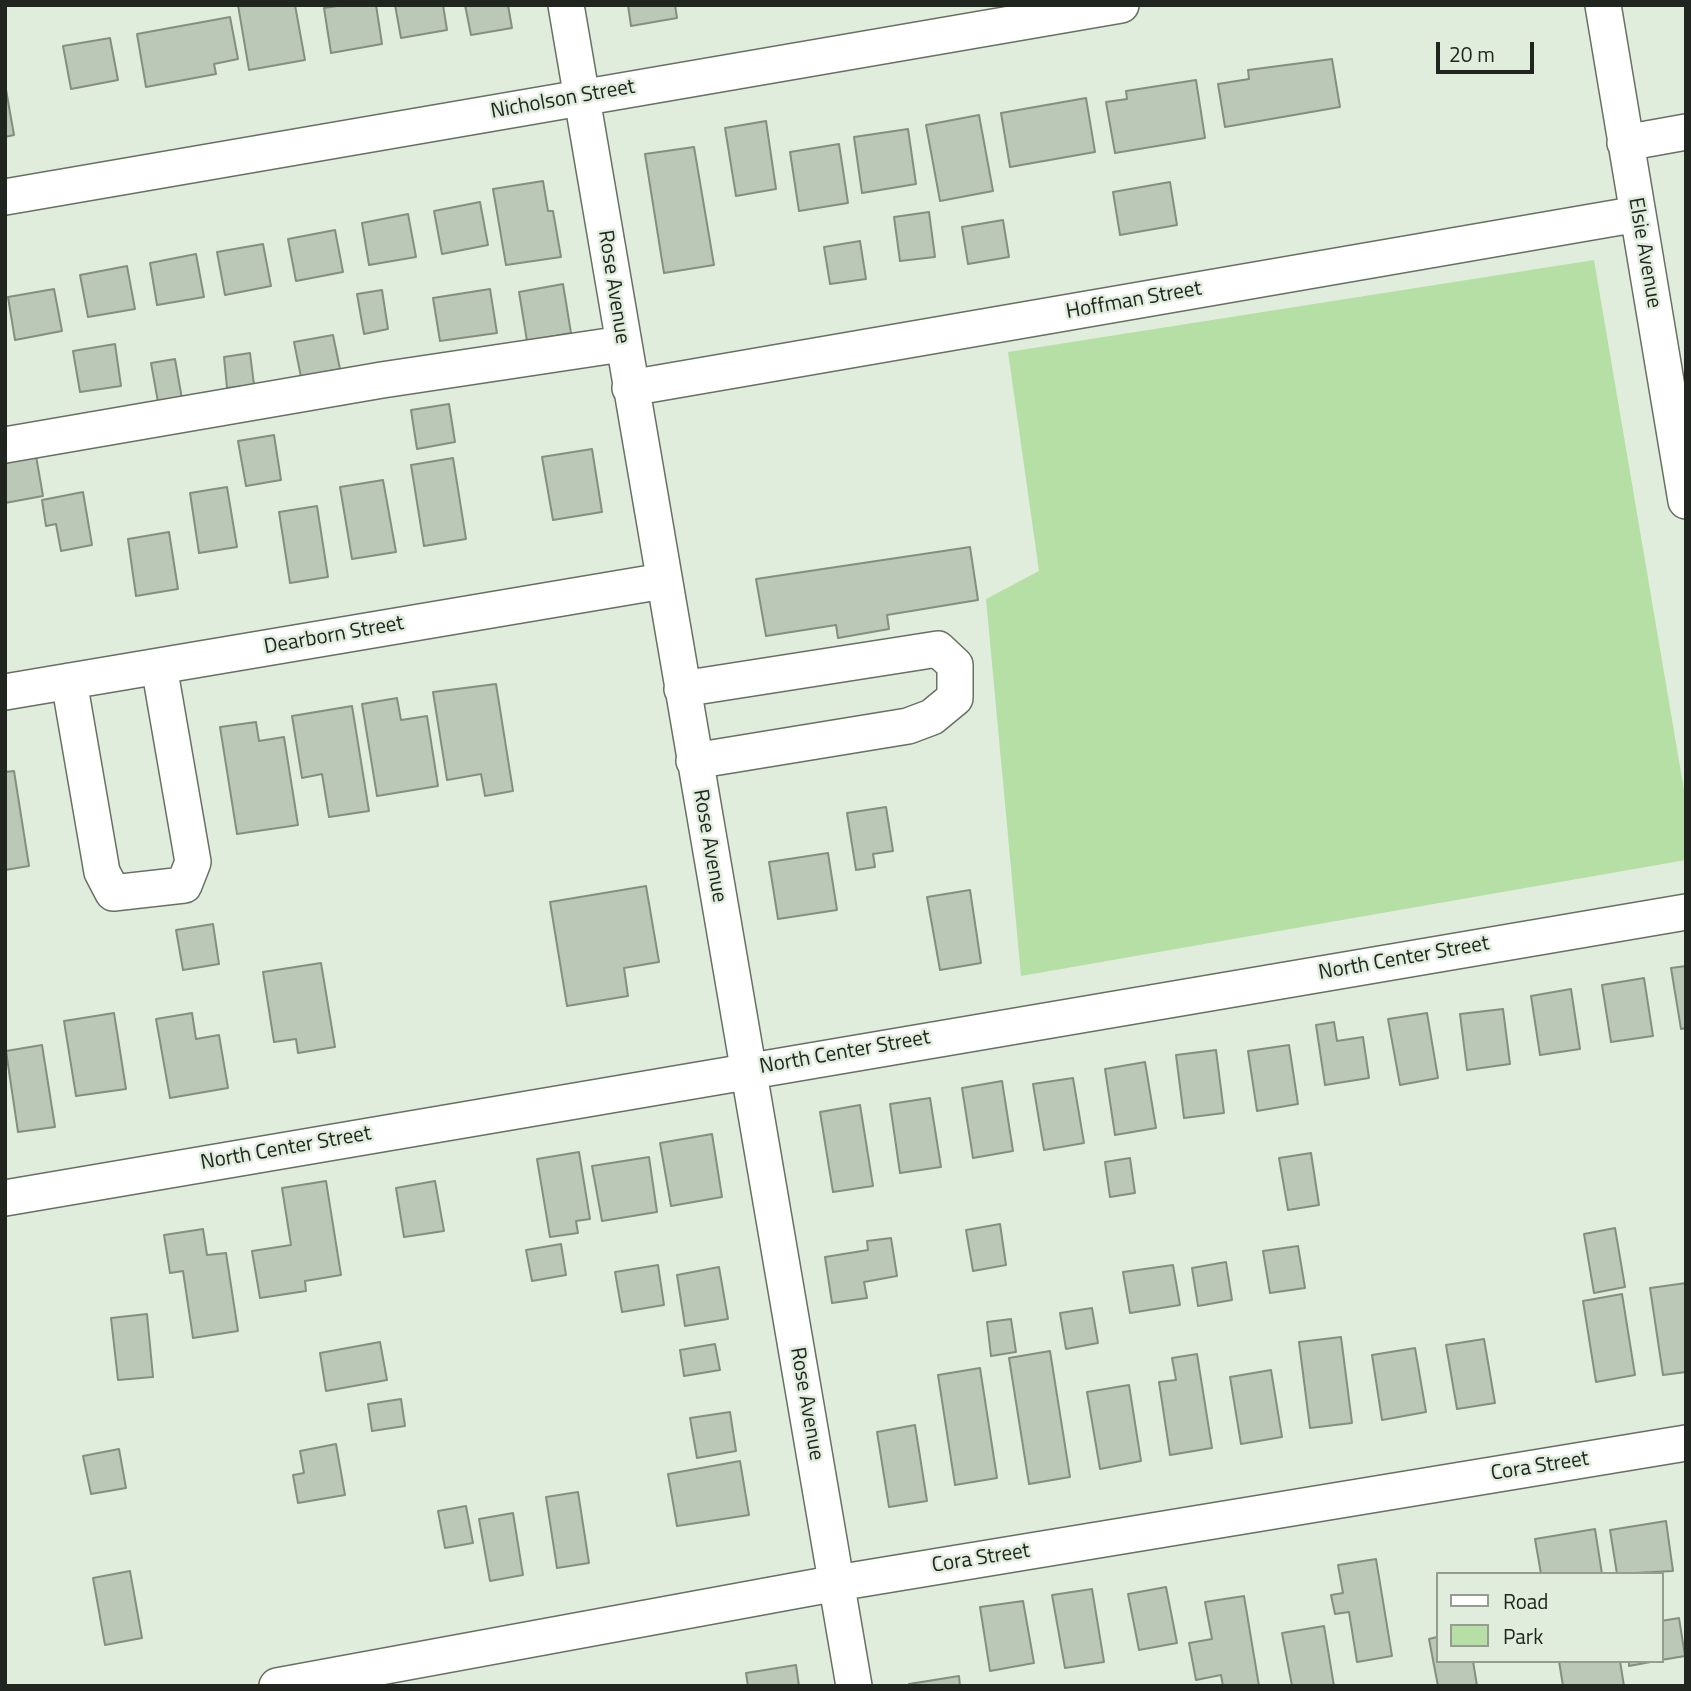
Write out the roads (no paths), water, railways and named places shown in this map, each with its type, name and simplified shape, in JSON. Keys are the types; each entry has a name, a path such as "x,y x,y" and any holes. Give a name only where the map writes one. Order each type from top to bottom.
{"street":[{"name":"Rose Avenue","path":"566,5 854,1686"},
{"name":"Nicholson Street","path":"5,197 1121,5"},
{"name":"Elsie Avenue","path":"1603,5 1686,500"},
{"path":"1625,143 1686,132"},
{"name":"Hoffman Street","path":"630,388 1638,215"},
{"path":"5,445 382,380 622,344"},
{"name":"Dearborn Street","path":"5,692 663,581"},
{"path":"682,689 938,649 956,665 955,698 932,717 908,726 694,761"},
{"path":"69,681 102,872 113,893 184,885 193,862 159,666"},
{"name":"North Center Street","path":"5,1198 1686,912"},
{"name":"Cora Street","path":"277,1686 836,1583 1686,1443"}]}
